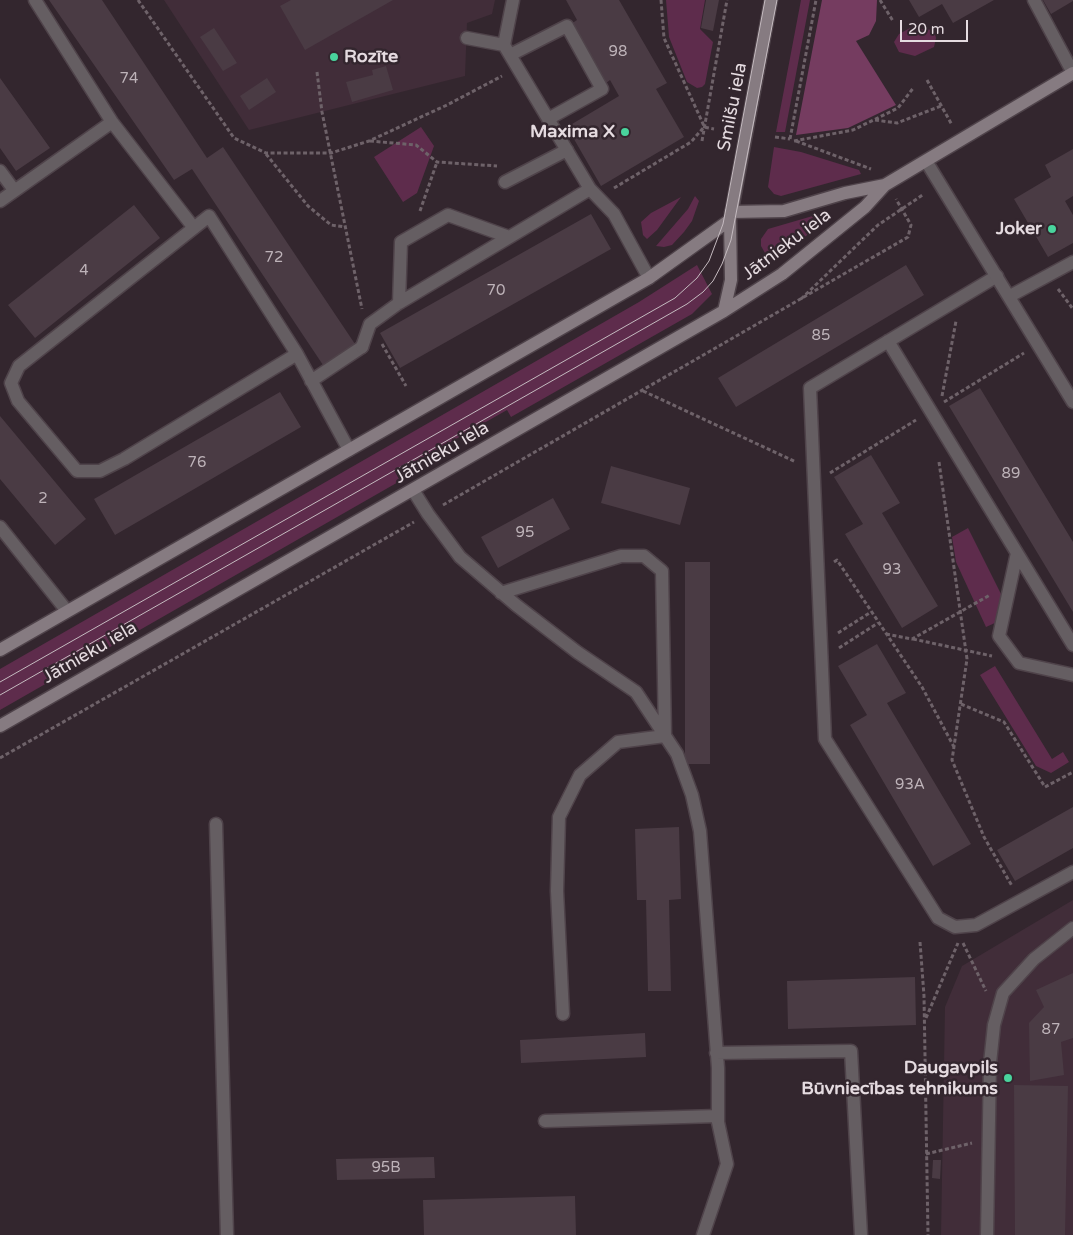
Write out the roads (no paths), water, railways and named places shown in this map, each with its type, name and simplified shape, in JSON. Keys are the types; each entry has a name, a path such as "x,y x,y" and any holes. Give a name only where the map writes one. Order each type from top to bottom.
{"street":[{"path":"35,0 112,122 194,228"},
{"path":"513,0 507,50 594,194 614,214 649,278"},
{"name":"Smilšu iela","path":"724,311 731,280 731,216 771,0"},
{"path":"1034,0 1073,73"},
{"path":"467,38 507,50 567,26 602,89 548,119"},
{"name":"Jātnieku iela","path":"0,726 724,311 782,274 865,207 885,186 1073,73"},
{"path":"0,201 112,122"},
{"path":"506,182 567,150"},
{"path":"926,161 1073,402"},
{"path":"0,171 14,190"},
{"name":"Jātnieku iela","path":"731,216 784,211 846,193 885,186"},
{"path":"311,381 362,347 369,329 399,303 508,237 594,194"},
{"path":"399,303 401,242 412,235 448,215 508,237"},
{"path":"297,354 124,459 100,471 77,471 18,401 11,383 20,366 209,216 297,354 349,450"},
{"path":"0,650 649,278 731,216"},
{"path":"1010,296 1073,262"},
{"path":"997,276 810,388 824,739 938,918 955,927 976,925 1073,872"},
{"path":"888,341 1073,645"},
{"path":"413,490 428,514 460,557 576,652 636,692 677,754 692,795 700,831 716,1053 718,1116 727,1164 703,1235"},
{"path":"0,526 68,611"},
{"path":"1018,554 999,636 1019,663 1073,675"},
{"path":"502,592 621,556 644,556 662,571 665,736"},
{"path":"563,1014 557,891 560,817 580,775 618,742 665,736"},
{"path":"216,824 227,1235"},
{"path":"987,1235 990,1063 997,1014 1003,993 1034,959 1073,928"},
{"path":"716,1053 851,1051 861,1235"},
{"path":"545,1121 718,1116"}],"tram line":[{"path":"0,682 675,298 697,278 709,261 723,224 765,0"},
{"path":"0,695 687,304 703,292 713,281 731,240 777,0"}],"place":[{"name":"Rozīte","path":"334,57"},
{"name":"Maxima X","path":"625,132"},
{"name":"Joker","path":"1052,229"},
{"name":"Daugavpils Būvniecības tehnikums","path":"1008,1078"}]}
